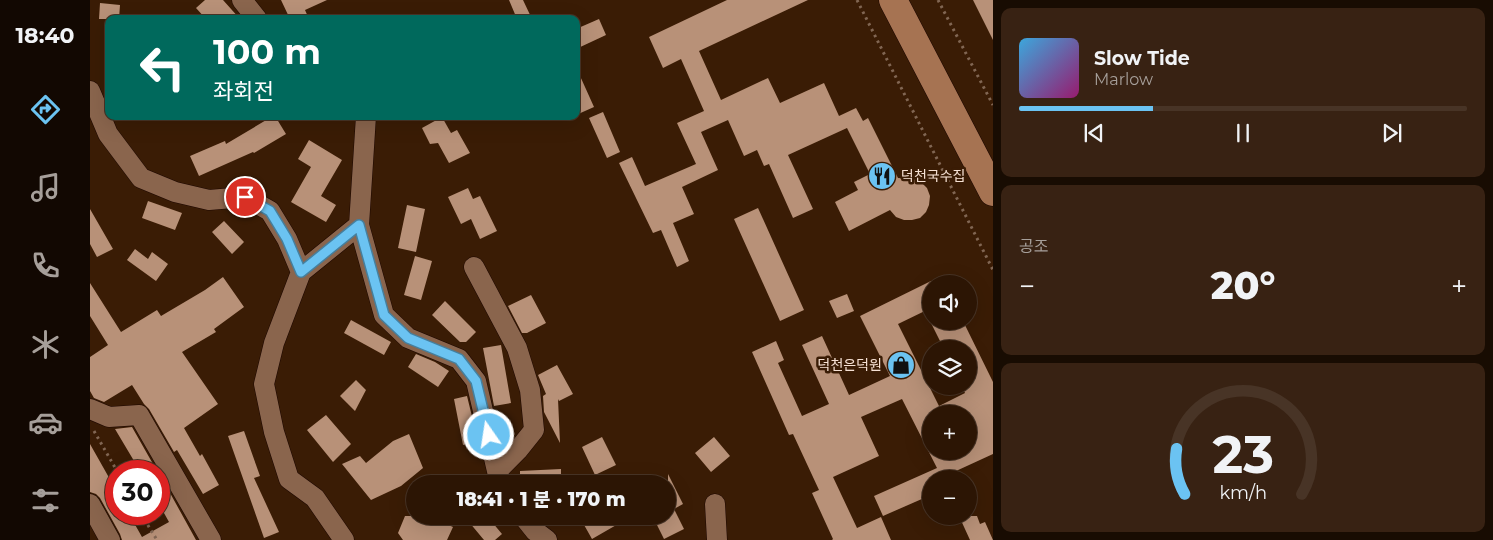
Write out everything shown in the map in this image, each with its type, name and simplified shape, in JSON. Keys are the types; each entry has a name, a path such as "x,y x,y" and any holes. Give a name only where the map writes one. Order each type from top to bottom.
{"main road":[{"path":"893,0 993,192"}],"street":[{"path":"242,0 254,15"},
{"path":"90,91 108,134 141,178 175,192 210,200 245,197 270,211 287,239 301,272"},
{"path":"366,120 359,225 384,315 408,338 459,359 476,381 499,475"},
{"path":"344,540 315,498 289,479 274,432 264,384 274,343 301,272 359,225"},
{"path":"474,267 517,348 530,390 534,430 500,475"},
{"path":"90,409 109,416 138,415 212,540"},
{"path":"90,504 110,540"},
{"path":"715,504 717,540"},
{"path":"530,525 547,540"}],"path":[{"path":"857,0 993,270"},
{"path":"938,0 993,105"},
{"path":"109,416 94,431 111,460"},
{"path":"148,525 157,540"}],"building":[{"path":"205,0 223,0 236,15 202,15 196,8"},
{"path":"281,0 327,0 305,10 307,15 288,15"},
{"path":"509,0 523,0 530,15 515,15"},
{"path":"727,0 808,0 699,51 721,100 768,78 780,103 824,83 839,116 856,108 863,121 868,118 898,178 914,179 921,182 927,188 930,196 929,205 926,212 920,218 904,220 896,217 890,210 849,231 835,202 858,190 854,182 870,174 847,128 788,155 813,209 793,218 769,164 764,166 757,150 744,156 728,120 701,132 718,170 682,187 694,214 673,223 689,261 677,267 661,230 653,233 619,163 632,157 645,186 696,164 677,123 704,111 681,59 663,68 649,37"},
{"path":"973,0 993,0 993,40"},
{"path":"100,3 120,5 119,15 105,15 105,19 99,19"},
{"path":"599,19 606,35 580,47 580,27"},
{"path":"580,76 594,107 580,113"},
{"path":"603,112 620,152 607,158 589,118"},
{"path":"266,120 277,120 286,134 254,153 199,176 190,156 225,141 226,144"},
{"path":"437,120 444,120 451,133 457,130 470,153 449,163 438,143 430,144 422,128"},
{"path":"309,140 342,160 321,196 336,205 326,222 291,202 311,167 298,159"},
{"path":"468,188 473,199 480,196 497,231 480,239 471,219 461,224 448,197"},
{"path":"148,201 182,213 175,230 142,218"},
{"path":"407,205 425,209 416,252 398,248"},
{"path":"758,208 804,310 780,321 734,219"},
{"path":"90,209 113,249 97,257 90,244"},
{"path":"224,221 244,242 232,254 212,232"},
{"path":"135,249 148,259 152,252 168,264 156,281 127,260"},
{"path":"415,256 432,261 421,300 404,295"},
{"path":"223,277 244,307 214,329 216,332 182,352 218,404 184,428 200,456 202,454 219,485 203,494 177,450 174,452 149,409 132,385 104,402 94,398 90,391 90,357 108,345 90,316 90,283 121,332 157,310 161,316"},
{"path":"922,285 922,312 898,324 922,372 922,395 934,395 938,405 922,405 922,438 902,399 861,417 879,456 833,477 857,528 881,517 891,540 832,540 812,493 819,490 793,434 789,435 752,352 776,341 784,360 778,363 802,416 829,404 802,345 822,336 849,395 890,376 860,316"},
{"path":"847,294 854,311 837,318 829,301"},
{"path":"531,295 546,323 527,333 522,333 508,306"},
{"path":"445,301 476,332 466,342 460,342 432,315"},
{"path":"351,320 391,342 384,355 344,333"},
{"path":"934,330 967,330 972,340 940,340"},
{"path":"501,345 511,403 494,406 483,348"},
{"path":"977,349 993,382 993,454 958,470 932,470 937,468 933,460 977,460 977,405 941,405 961,395 977,395"},
{"path":"416,354 435,362 449,371 438,387 408,367"},
{"path":"557,365 573,394 559,401 558,399 560,443 544,412 543,396 546,394 538,375"},
{"path":"356,380 366,390 355,411 340,396"},
{"path":"467,396 478,441 463,445 454,399"},
{"path":"326,415 351,444 333,462 307,430"},
{"path":"132,427 151,460 133,460 115,429"},
{"path":"244,431 260,476 254,478 279,532 264,538 228,436"},
{"path":"409,434 423,468 414,475 406,475 406,482 401,486 371,500 342,464 360,456 366,463 393,441"},
{"path":"602,437 616,465 595,475 582,447"},
{"path":"714,437 730,456 711,472 695,453"},
{"path":"90,444 105,471 105,507 96,494 90,492"},
{"path":"561,469 561,475 520,475 520,471"},
{"path":"922,475 922,499 883,516 874,496"},
{"path":"676,490 683,504 676,508"},
{"path":"170,493 196,540 122,540 115,525 135,525 142,537 164,525 170,525"},
{"path":"676,513 684,529 664,539 657,525 676,525"},
{"path":"405,516 406,525 448,525 453,527 447,540 403,540 398,533"},
{"path":"977,516 980,524 985,522 993,540 970,540 963,525 977,525"},
{"path":"472,525 494,525 502,534 495,540 484,540"},
{"path":"584,525 616,525 592,539"}],"place":[{"name":"덕천국수집","path":"882,176"},
{"name":"덕천은덕원","path":"901,365"}],"route":[{"path":"245,197 270,211 287,239 301,272 359,225 384,315 408,338 459,359 476,381 489,435"}]}
